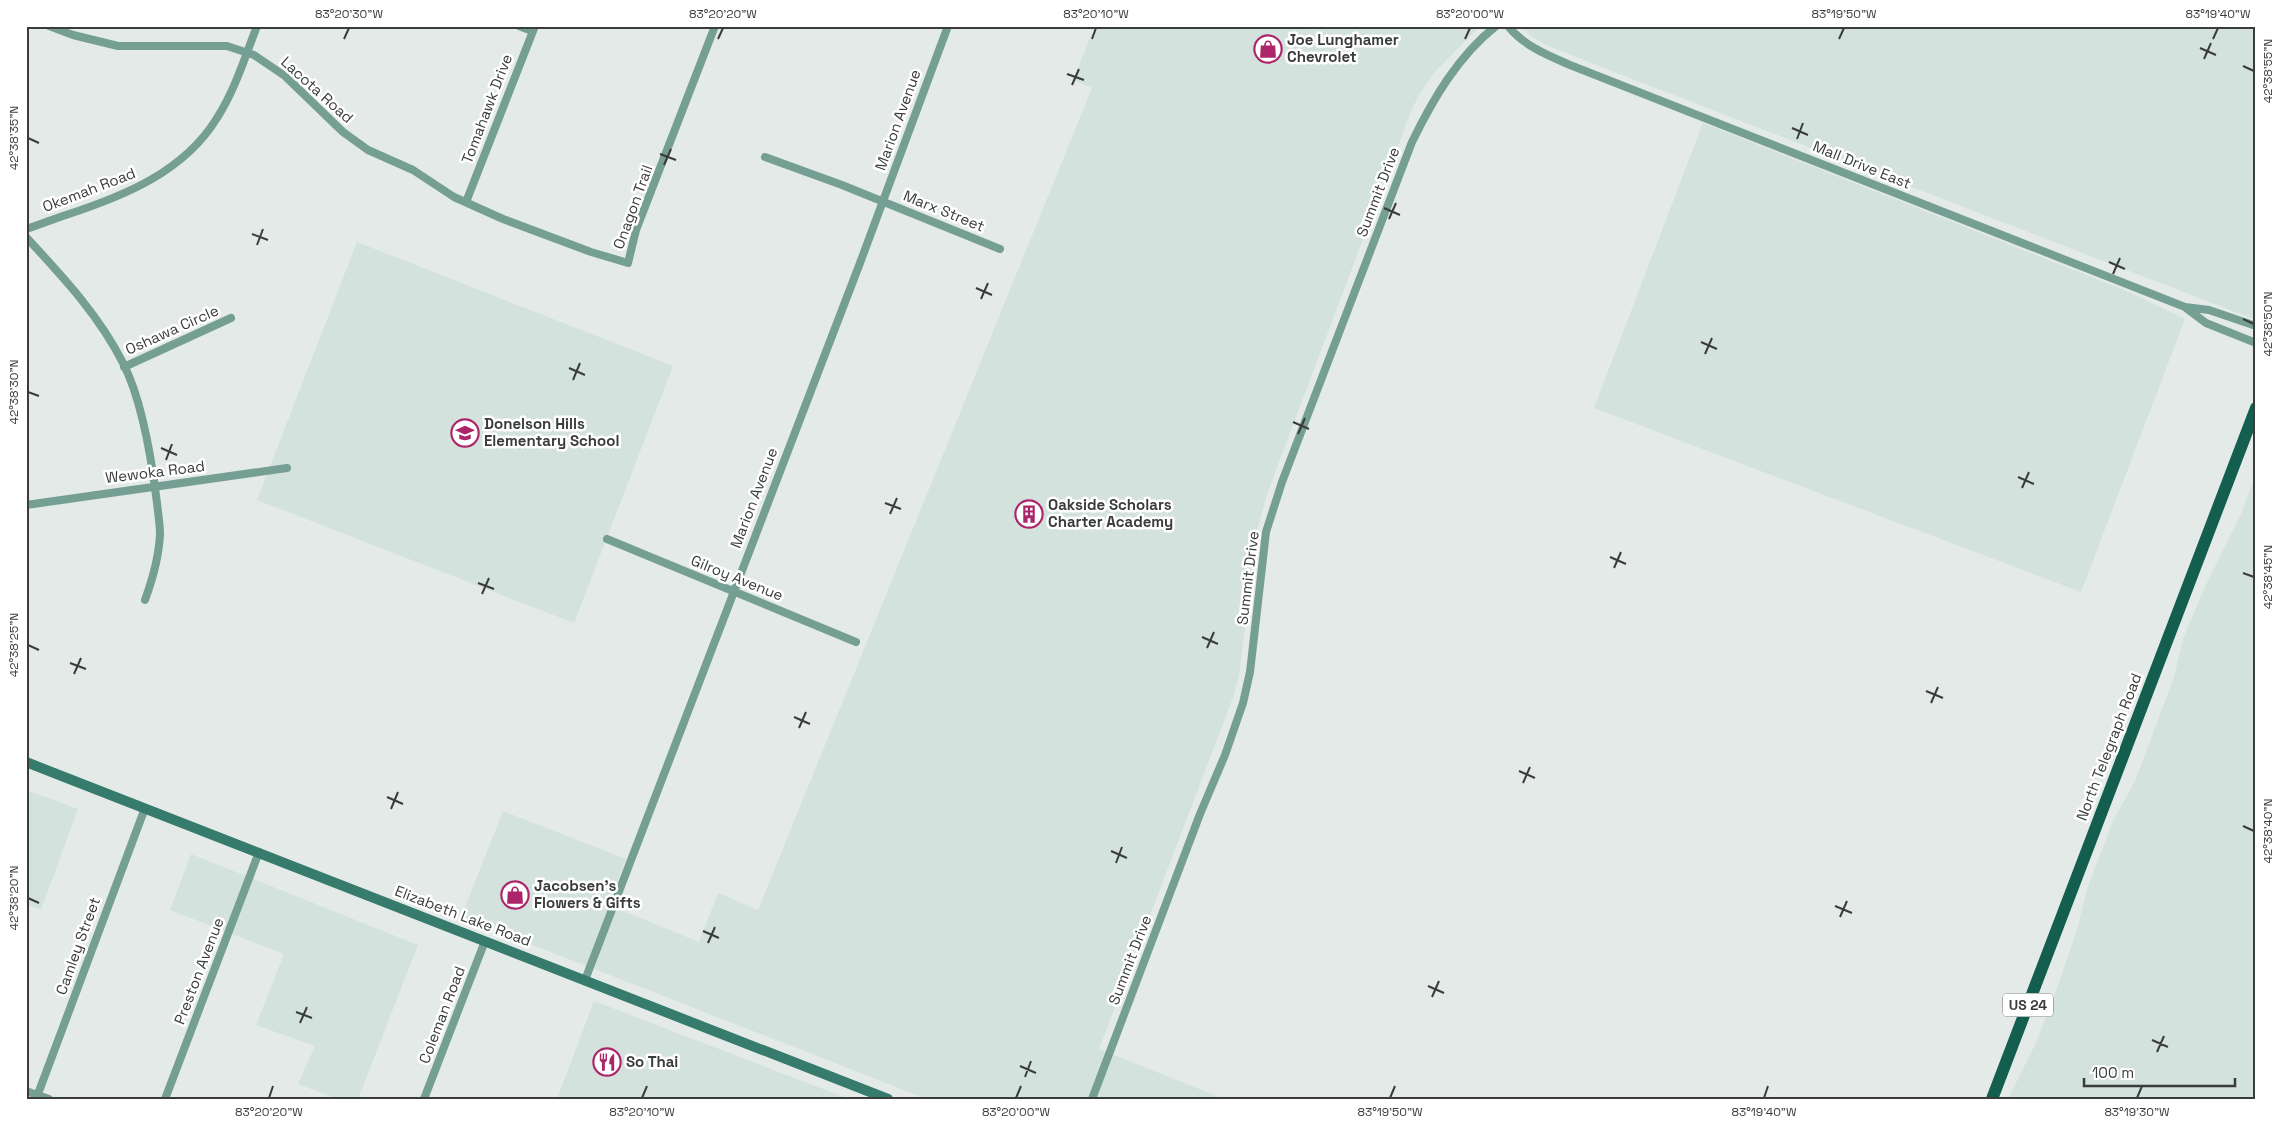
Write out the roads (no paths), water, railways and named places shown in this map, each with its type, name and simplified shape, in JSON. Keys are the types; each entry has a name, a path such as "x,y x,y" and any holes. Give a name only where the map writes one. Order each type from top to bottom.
{"main road":[{"name":"North Telegraph Road","path":"1992,1099 2256,408"},
{"name":"Elizabeth Lake Road","path":"26,762 888,1099"}],"street":[{"name":"Lacota Road","path":"49,26 73,35 118,46 200,44 227,46 247,52 285,76 343,132 368,150 413,170 466,202"},
{"name":"Okemah Road","path":"26,229 139,188 164,172 188,153 217,118 247,52 256,26"},
{"path":"519,26 534,29"},
{"name":"Onagon Trail","path":"466,202 582,249 628,263 636,230 716,26"},
{"name":"Marion Avenue","path":"585,980 732,591 883,202 948,26"},
{"name":"Summit Drive","path":"1092,1099 1200,814 1225,755 1242,703 1250,672 1266,532 1282,482 1412,142 1430,105 1456,67 1496,26"},
{"name":"Mall Drive East","path":"1508,26 1524,42 1570,65 2185,307 2209,310 2256,326"},
{"name":"Tomahawk Drive","path":"466,202 534,29"},
{"name":"Marx Street","path":"764,157 1000,249"},
{"path":"26,236 80,297 99,323 124,367 148,444 160,533 156,568 145,600"},
{"name":"Mall Drive East","path":"2185,307 2206,323 2256,343"},
{"name":"Oshawa Circle","path":"124,367 231,318"},
{"name":"Wewoka Road","path":"26,505 288,468"},
{"name":"Gilroy Avenue","path":"607,539 856,642"},
{"name":"Camley Street","path":"38,1094 145,808"},
{"name":"Preston Avenue","path":"165,1099 258,852"},
{"name":"Coleman Road","path":"424,1099 485,941"},
{"path":"26,1091 49,1099"}],"place":[{"name":"Joe Lunghamer Chevrolet","path":"1268,49"},
{"name":"Donelson Hills Elementary School","path":"465,433"},
{"name":"Oakside Scholars Charter Academy","path":"1029,514"},
{"name":"Jacobsen's Flowers & Gifts","path":"515,895"},
{"name":"So Thai","path":"607,1062"}]}
